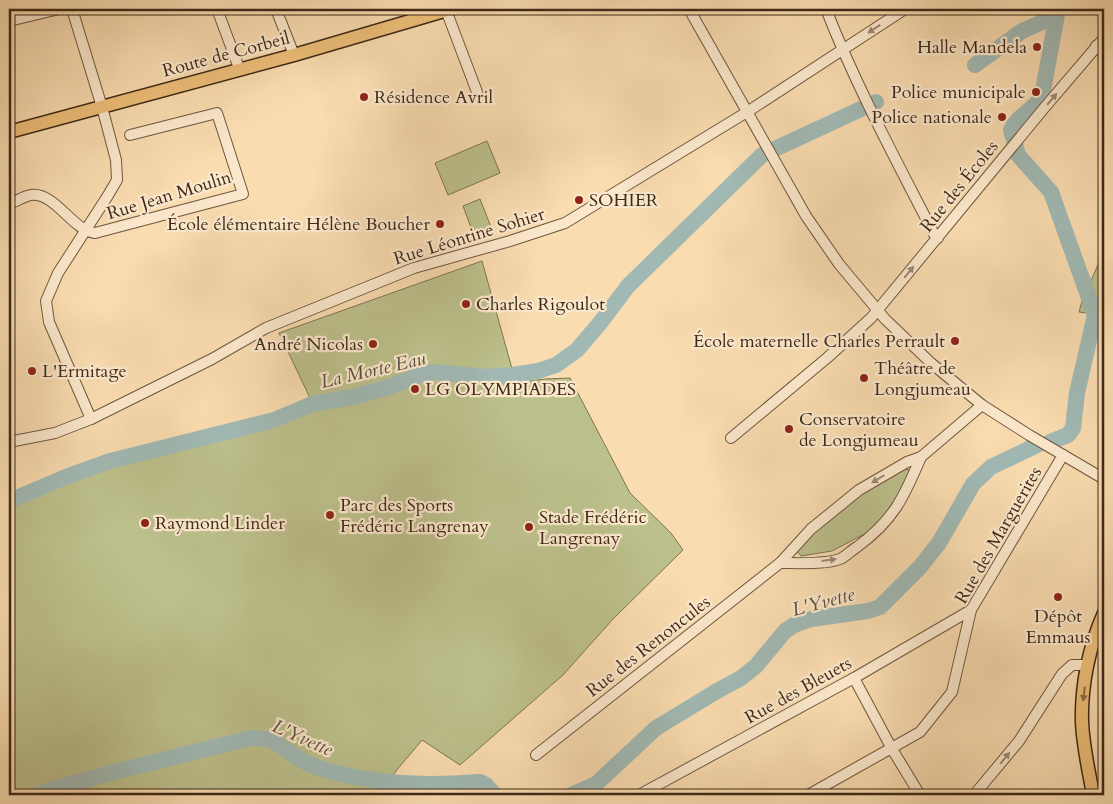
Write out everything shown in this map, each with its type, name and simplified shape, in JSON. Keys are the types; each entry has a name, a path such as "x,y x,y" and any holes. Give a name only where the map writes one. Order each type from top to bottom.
{"main road":[{"name":"Route de Corbeil","path":"9,132 238,68 294,55 416,13 449,9"},
{"path":"1093,795 1082,721 1088,665 1104,613"}],"street":[{"path":"9,22 59,9"},
{"path":"72,9 102,106 116,160 117,180 58,272 46,301 48,322 91,419"},
{"path":"217,9 238,68"},
{"path":"276,9 294,55"},
{"path":"449,9 477,92"},
{"path":"689,9 816,232 839,264 878,310 931,363 982,404 1104,479"},
{"path":"826,9 842,49 869,105 934,234 938,238"},
{"name":"Rue Léontine Sohier","path":"12,441 55,432 91,419 212,360 266,328 414,268 510,241 565,223 747,112 906,9"},
{"name":"Rue des Écoles","path":"731,438 842,345 878,310 1021,137 1100,49 1104,38"},
{"name":"Rue Jean Moulin","path":"85,230 95,233 100,232 243,194 217,113 130,135"},
{"path":"9,204 31,195 47,199 85,230"},
{"name":"Rue des Renoncules","path":"536,755 780,563 811,529 859,490 907,462 921,457 982,404"},
{"name":"Rue des Marguerites","path":"808,795 920,732 952,692 971,610 1063,455"},
{"name":"Rue des Renoncules","path":"780,563 811,563 841,559 869,538 892,514 906,493 921,457"},
{"name":"Rue des Bleuets","path":"639,795 854,678 971,610"},
{"path":"974,795 1019,741 1062,674 1072,665 1088,665"},
{"path":"854,678 892,749 920,795"}],"green space":[{"path":"487,141 500,173 448,195 435,163"},
{"path":"480,199 491,227 473,233 463,206"},
{"path":"1100,260 1104,263 1104,318 1101,315 1079,312"},
{"name":"Parc des Sports Frédéric Langrenay","path":"482,261 516,383 570,378 630,493 671,533 683,550 613,619 563,675 460,765 422,740 394,773 382,795 9,795 9,496 111,457 275,417 311,400 279,333"},
{"path":"904,469 910,470 904,490 874,529 832,551 801,556 797,551 809,536 858,492"}],"waterway":[{"name":"L'Yvette","path":"1050,442 1068,435 1073,428 1077,393 1095,315 1051,192 1018,155 1011,130 1017,121 1042,96 1058,9"},
{"name":"La Morte Eau","path":"975,65 1022,31 1056,16"},
{"name":"La Morte Eau","path":"777,148 876,102"},
{"name":"La Morte Eau","path":"9,501 68,476 110,461 274,420 312,404 353,397 389,387 422,374 435,372 485,377 538,371 556,365 577,350 628,286 762,155"},
{"name":"L'Yvette","path":"571,795 596,784 656,728 741,678 756,666 785,631 794,625 811,619 868,611 880,607 920,567 939,543 973,484 991,467 1039,444"},
{"name":"L'Yvette","path":"37,795 114,772 251,738 270,740 310,765 337,773 398,783 480,782 486,785 495,795"}],"place":[{"name":"Halle Mandela","path":"1037,47"},
{"name":"Police municipale","path":"1036,92"},
{"name":"Résidence Avril","path":"364,97"},
{"name":"Police nationale","path":"1002,117"},
{"name":"SOHIER","path":"579,200"},
{"name":"École élémentaire Hélène Boucher","path":"440,224"},
{"name":"Charles Rigoulot","path":"466,304"},
{"name":"École maternelle Charles Perrault","path":"955,341"},
{"name":"André Nicolas","path":"373,344"},
{"name":"L'Ermitage","path":"32,371"},
{"name":"Théâtre de Longjumeau","path":"864,378"},
{"name":"LG OLYMPIADES","path":"415,389"},
{"name":"Conservatoire de Longjumeau","path":"789,429"},
{"name":"Parc des Sports Frédéric Langrenay","path":"330,515"},
{"name":"Raymond Linder","path":"145,523"},
{"name":"Stade Frédéric Langrenay","path":"529,527"},
{"name":"Dépôt Emmaus","path":"1058,597"}]}
